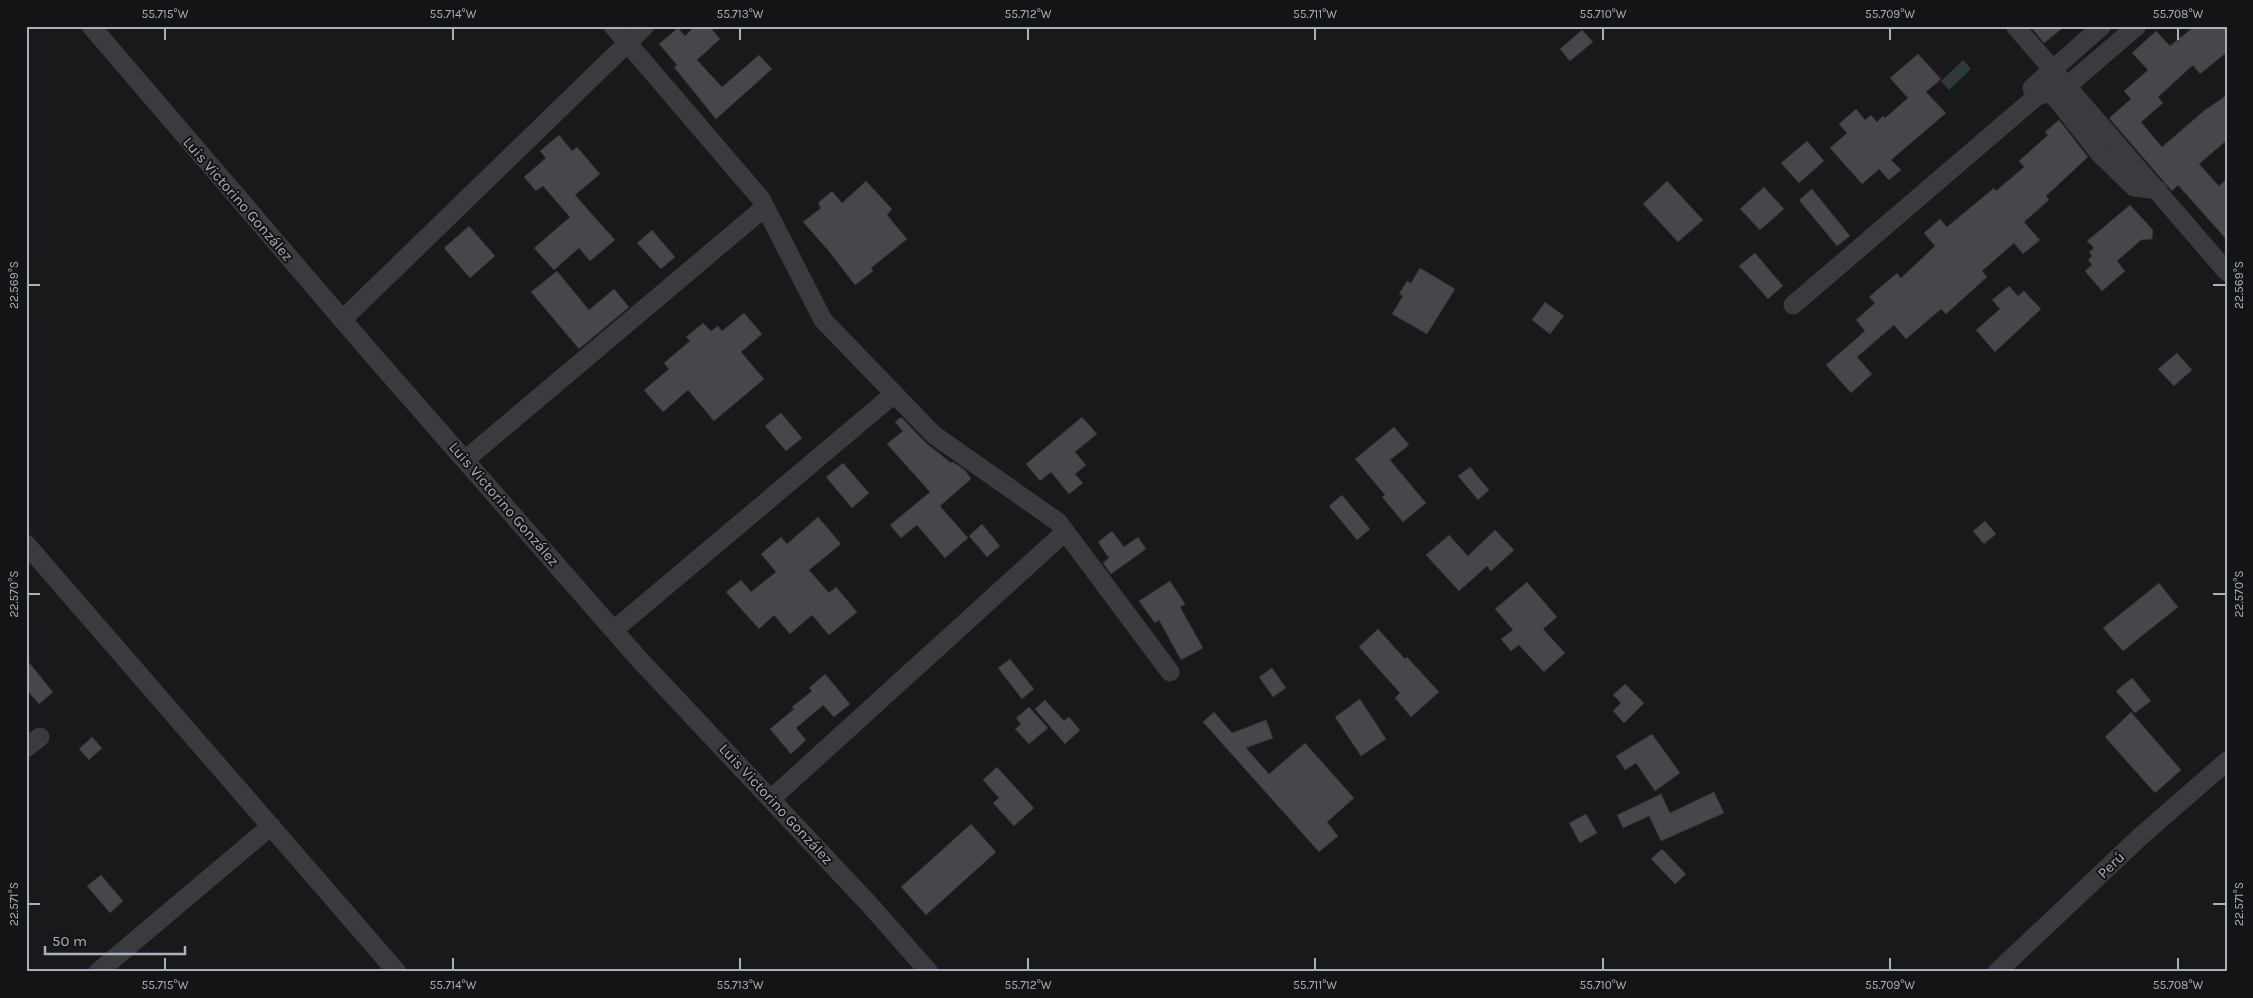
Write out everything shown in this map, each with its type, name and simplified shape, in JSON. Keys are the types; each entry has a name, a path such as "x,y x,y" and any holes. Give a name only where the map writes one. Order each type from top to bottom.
{"street":[{"name":"Luis Victorino González","path":"91,26 342,320 614,630 869,904 929,972"},
{"path":"613,26 761,199 823,320 934,435 1058,522 1170,672"},
{"path":"342,320 645,26"},
{"path":"2015,26 2052,69"},
{"path":"2047,90 2052,69 2102,26"},
{"path":"1793,305 2047,90 2137,26"},
{"path":"2047,90 2052,69"},
{"path":"2047,90 2101,155 2134,187 2158,190 2227,272"},
{"path":"465,460 765,207"},
{"path":"614,630 894,394"},
{"path":"771,799 1065,532"},
{"path":"26,544 397,972"},
{"name":"Perú","path":"1997,972 2141,836 2227,761"},
{"path":"98,972 271,826"}],"shaded area":[{"path":"1963,60 1971,69 1949,90 1941,81"}],"building":[{"path":"695,26 709,26 720,39 697,60 722,87 759,55 772,69 716,119 674,67 677,65 659,44 678,28 685,36"},
{"path":"2030,26 2065,26 2044,43"},
{"path":"2195,26 2227,26 2227,52 2200,74 2193,65 2158,97 2163,103 2141,122 2162,147 2205,110 2227,95 2227,140 2199,164 2219,186 2227,179 2227,240 2178,185 2172,191 2109,118 2131,99 2124,91 2148,70 2132,53 2156,31 2170,46"},
{"path":"1582,30 1593,42 1570,61 1560,49"},
{"path":"1918,54 1941,79 1926,92 1946,113 1891,160 1901,170 1889,180 1879,169 1862,184 1830,148 1847,133 1839,124 1856,109 1865,120 1871,115 1877,122 1883,116 1885,118 1908,98 1890,78"},
{"path":"2059,120 2088,157 2046,196 2049,200 2024,222 2040,240 2023,254 2014,243 1982,271 1987,277 1946,314 1941,309 1906,339 1894,325 1857,357 1872,374 1851,393 1826,365 1865,331 1856,320 1875,303 1869,297 1897,273 1901,278 1935,246 1924,233 1940,219 1947,227 1994,188 1996,191 2024,167 2019,161 2048,135 2045,132"},
{"path":"559,135 572,151 577,147 600,174 575,195 615,240 590,261 579,248 554,270 534,248 570,217 543,186 536,191 524,177 546,158 540,151"},
{"path":"1807,141 1824,161 1799,183 1781,163"},
{"path":"866,181 892,209 887,215 907,239 871,268 873,271 855,285 803,222 821,208 818,203 832,191 842,203"},
{"path":"1667,181 1703,220 1678,242 1643,204"},
{"path":"1764,187 1784,209 1760,230 1740,209"},
{"path":"1812,189 1850,236 1837,246 1799,200"},
{"path":"2130,205 2153,230 2152,239 2141,240 2117,261 2125,271 2102,291 2085,271 2092,265 2088,260 2092,256 2089,252 2094,248 2087,241"},
{"path":"469,226 495,256 470,278 444,248"},
{"path":"652,230 675,257 661,269 637,243"},
{"path":"1755,253 1783,286 1768,299 1739,266"},
{"path":"1420,268 1455,289 1427,334 1392,314 1403,296 1399,294 1407,281 1411,283"},
{"path":"557,271 589,310 614,289 629,307 579,349 531,292"},
{"path":"2009,286 2018,296 2024,291 2041,309 1995,352 1976,330 2000,309 1992,300"},
{"path":"1545,302 1564,316 1550,334 1532,320"},
{"path":"744,313 762,334 741,352 764,379 714,421 688,390 663,412 644,390 669,369 664,363 690,341 686,337 703,323 711,331 718,326 722,331"},
{"path":"2177,353 2192,370 2174,386 2158,369"},
{"path":"781,413 802,438 786,451 765,426"},
{"path":"901,417 926,443 951,463 953,462 965,470 971,479 940,506 968,538 945,558 917,525 901,538 890,525 930,492 887,444 903,431 895,422"},
{"path":"1082,417 1097,434 1075,452 1086,465 1075,474 1083,483 1069,494 1051,472 1040,481 1026,464"},
{"path":"1394,427 1409,445 1390,460 1426,503 1403,522 1382,497 1385,495 1355,459"},
{"path":"843,463 869,493 852,508 826,477"},
{"path":"1470,467 1489,490 1478,500 1458,476"},
{"path":"1342,495 1370,529 1357,540 1329,506"},
{"path":"818,517 841,544 809,570 829,593 836,587 857,612 829,635 812,615 790,634 774,615 759,629 726,592 741,580 751,592 776,572 761,554 781,537 787,544"},
{"path":"1985,521 1996,534 1984,544 1973,531"},
{"path":"982,524 1000,546 987,557 969,536"},
{"path":"1495,530 1514,550 1491,571 1487,566 1459,591 1426,555 1449,535 1468,556"},
{"path":"1112,531 1124,547 1138,537 1146,549 1111,574 1103,563 1109,558 1098,542"},
{"path":"1170,581 1185,604 1180,607 1203,648 1181,660 1159,620 1155,623 1139,601"},
{"path":"1527,582 1557,617 1543,629 1565,653 1544,672 1519,645 1511,651 1501,639 1513,630 1495,609"},
{"path":"2159,583 2178,607 2123,651 2103,628"},
{"path":"1378,629 1439,692 1411,717 1395,698 1400,693 1359,647"},
{"path":"26,659 53,692 39,704 26,689"},
{"path":"1010,659 1034,689 1022,699 998,668"},
{"path":"1272,668 1286,688 1273,697 1259,677"},
{"path":"825,674 850,704 834,717 823,705 796,728 806,740 791,754 770,729 794,709 792,707 812,691 809,688"},
{"path":"2132,678 2151,701 2135,713 2116,691"},
{"path":"1625,684 1644,703 1624,723 1613,711 1621,703 1613,695"},
{"path":"1360,699 1386,739 1361,756 1335,717"},
{"path":"1045,700 1064,721 1069,717 1080,730 1065,744 1035,709"},
{"path":"1029,707 1048,728 1029,744 1015,729 1021,724 1016,718"},
{"path":"1214,712 1232,733 1266,720 1273,738 1246,748 1269,774 1305,743 1354,798 1327,822 1338,836 1319,852 1203,722"},
{"path":"2131,712 2181,770 2155,793 2105,737"},
{"path":"1652,734 1680,773 1655,791 1636,763 1625,770 1616,756"},
{"path":"92,737 102,748 89,760 79,749"},
{"path":"997,767 1034,808 1014,826 993,803 999,798 983,780"},
{"path":"1714,792 1724,813 1661,841 1649,816 1623,828 1617,815 1661,794 1670,813"},
{"path":"1586,814 1597,833 1580,843 1569,823"},
{"path":"971,824 996,852 926,915 901,887"},
{"path":"1662,849 1686,874 1675,884 1651,859"},
{"path":"101,875 123,901 110,913 87,886"}]}
